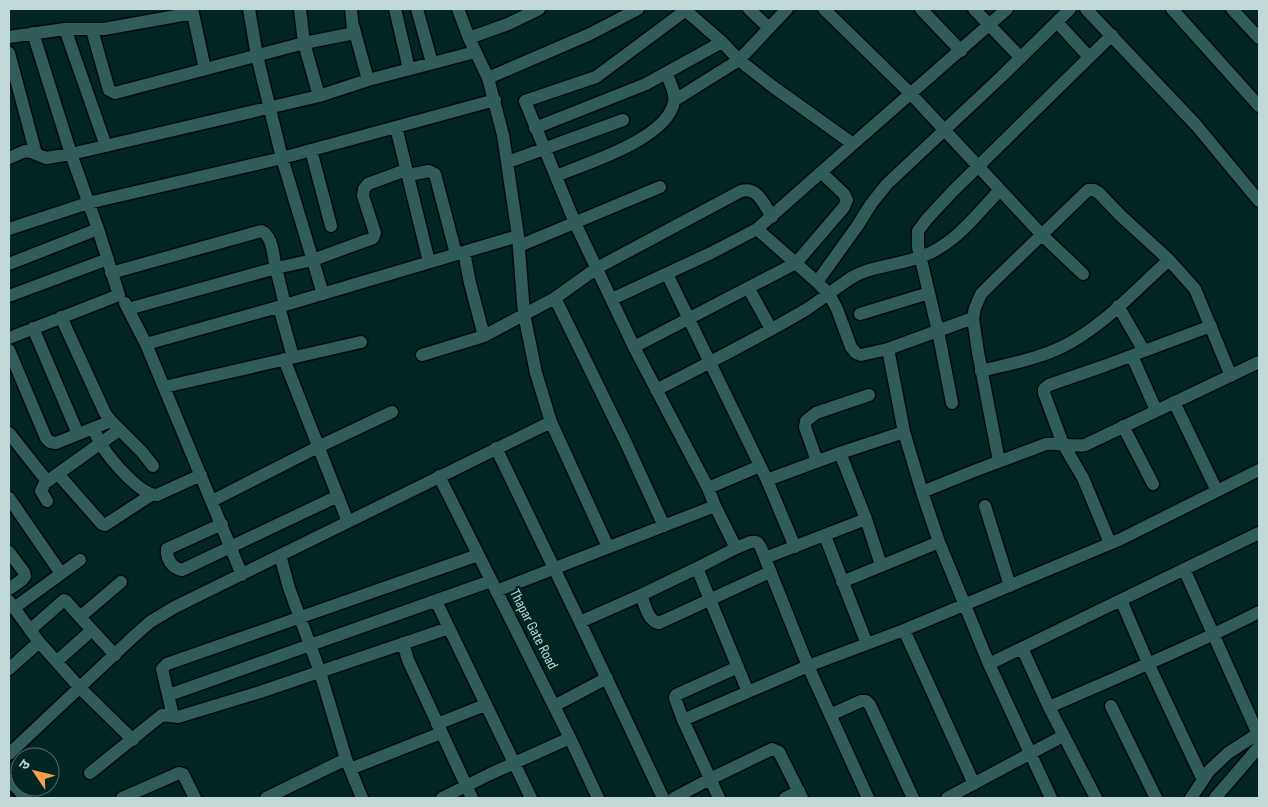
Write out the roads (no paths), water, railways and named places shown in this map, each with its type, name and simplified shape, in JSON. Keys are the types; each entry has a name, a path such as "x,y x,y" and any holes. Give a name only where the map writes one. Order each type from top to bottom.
{"street":[{"path":"250,9 257,56 282,158 323,294"},
{"path":"300,9 304,43 319,96"},
{"path":"351,9 353,25 368,80"},
{"path":"395,9 409,70"},
{"path":"417,9 432,63"},
{"path":"458,9 475,52 488,78 495,100 508,162 518,241 524,314 536,372 551,422 608,547"},
{"path":"469,38 508,24 539,9"},
{"path":"488,78 590,34 638,9"},
{"path":"736,548 708,488 634,348 575,222 525,101 596,77 685,9 739,60 853,144"},
{"path":"749,9 769,28"},
{"path":"675,100 739,60 787,9"},
{"path":"824,9 911,94 1042,235 1083,274"},
{"path":"921,9 961,51"},
{"path":"974,9 1021,58"},
{"path":"612,299 711,254 757,229 1007,9"},
{"path":"817,282 887,184 945,131 1070,9"},
{"path":"1086,9 1196,125 1259,201"},
{"path":"1172,9 1259,106"},
{"path":"1232,9 1259,38"},
{"path":"9,37 66,29 92,30 193,11 205,70"},
{"path":"1057,22 1089,57"},
{"path":"92,30 109,90 115,93 304,43 350,34 353,25"},
{"path":"66,29 106,146"},
{"path":"33,34 70,154 98,229 119,295 146,344 242,575"},
{"path":"952,403 938,331 918,247 918,231 927,219 979,166 1112,35"},
{"path":"535,128 646,84 722,42"},
{"path":"9,158 25,151 46,158 106,146 319,96 368,80 475,52"},
{"path":"9,53 36,154"},
{"path":"556,176 626,147 646,136 662,122 672,110 675,100 666,73"},
{"path":"9,229 88,203 282,158 495,100"},
{"path":"508,162 623,120"},
{"path":"396,127 430,262"},
{"path":"311,150 331,226"},
{"path":"128,309 276,268 313,260 373,238 375,233 364,196 364,190 368,184 407,172 430,171 435,174 484,336"},
{"path":"634,348 796,263 844,207 847,200 844,194 822,173"},
{"path":"146,344 460,253 518,241 575,222 660,188"},
{"path":"422,355 484,336 555,298 597,268 747,189 756,192 772,217"},
{"path":"656,390 771,329 853,277 920,257 941,248 955,237 1000,190"},
{"path":"999,461 981,371 973,318 975,308 981,294 1088,190 1094,190 1169,260 1195,289 1231,376"},
{"path":"9,264 98,229"},
{"path":"757,229 828,294 837,309 851,347 856,353 861,355 888,349 973,318"},
{"path":"111,273 261,231 265,232 276,268 288,358 318,447 348,522"},
{"path":"9,296 108,259"},
{"path":"981,371 1037,357 1063,347 1094,327 1169,260"},
{"path":"667,274 767,480 795,547"},
{"path":"749,289 771,329"},
{"path":"860,314 929,293"},
{"path":"9,338 119,295"},
{"path":"555,298 626,443 664,526"},
{"path":"1118,306 1138,353 1156,410"},
{"path":"61,317 105,413 153,466"},
{"path":"1110,544 1083,478 1063,444 1044,394 1044,389 1049,385 1211,326"},
{"path":"33,328 78,434"},
{"path":"164,387 360,342"},
{"path":"888,349 904,432 939,542 989,664 1050,798"},
{"path":"9,350 46,438 50,442 56,443 93,428 115,425"},
{"path":"922,492 1046,444 1085,445 1156,410 1258,365"},
{"path":"818,462 805,427 806,421 816,413 869,395"},
{"path":"1174,402 1217,491"},
{"path":"212,501 392,412"},
{"path":"9,754 132,638 173,608 551,422"},
{"path":"47,500 41,487 101,444 115,425"},
{"path":"1124,426 1153,484"},
{"path":"93,428 101,444 115,463 142,490 151,495 157,495 201,475"},
{"path":"767,480 904,432"},
{"path":"9,433 52,478 105,525 151,495"},
{"path":"496,448 663,798"},
{"path":"840,453 881,565"},
{"path":"708,488 760,466"},
{"path":"684,720 808,666 904,630 1110,544 1259,470"},
{"name":"Thapar Gate Road","path":"439,476 598,798"},
{"path":"222,524 167,549 166,553 174,567 182,570 338,496"},
{"path":"9,498 60,572"},
{"path":"169,695 436,601 553,568 715,506"},
{"path":"985,506 1010,586"},
{"path":"765,558 866,520"},
{"path":"989,664 1259,533"},
{"path":"825,536 866,644"},
{"path":"580,622 641,595 736,548 754,541 757,542 760,544 808,666 868,798"},
{"path":"842,582 939,542"},
{"path":"9,552 25,576 23,580 9,589"},
{"path":"280,555 289,588 320,672 348,764 362,798"},
{"path":"173,716 162,669 166,664 478,555"},
{"path":"80,560 11,606 39,642 80,688 133,740"},
{"path":"697,568 748,692"},
{"path":"1184,569 1258,733 1228,753 1209,771 1191,798"},
{"path":"641,595 650,618 654,622 659,623 770,572"},
{"path":"80,617 121,582"},
{"path":"30,630 64,600 115,655"},
{"path":"1121,600 1148,663 1203,780"},
{"path":"436,601 531,798"},
{"path":"1049,707 1213,636 1259,612"},
{"path":"90,773 165,714 178,717 260,692 449,628"},
{"path":"57,661 92,630"},
{"path":"904,630 974,784"},
{"path":"9,669 39,642"},
{"path":"403,643 408,660 472,798"},
{"path":"1022,648 1063,736 1095,798"},
{"path":"719,798 675,698 676,695 738,668"},
{"path":"554,706 607,678"},
{"path":"830,715 861,701 866,701 870,705 913,798"},
{"path":"266,798 439,728 486,705"},
{"path":"1111,706 1156,798"},
{"path":"946,798 1063,736"},
{"path":"442,798 513,763 570,738"},
{"path":"1215,798 1259,747"},
{"path":"674,798 772,750 779,752 801,795 785,798"},
{"path":"122,798 136,795 178,773 183,774 186,778 196,798"},
{"path":"9,780 26,798"}]}
